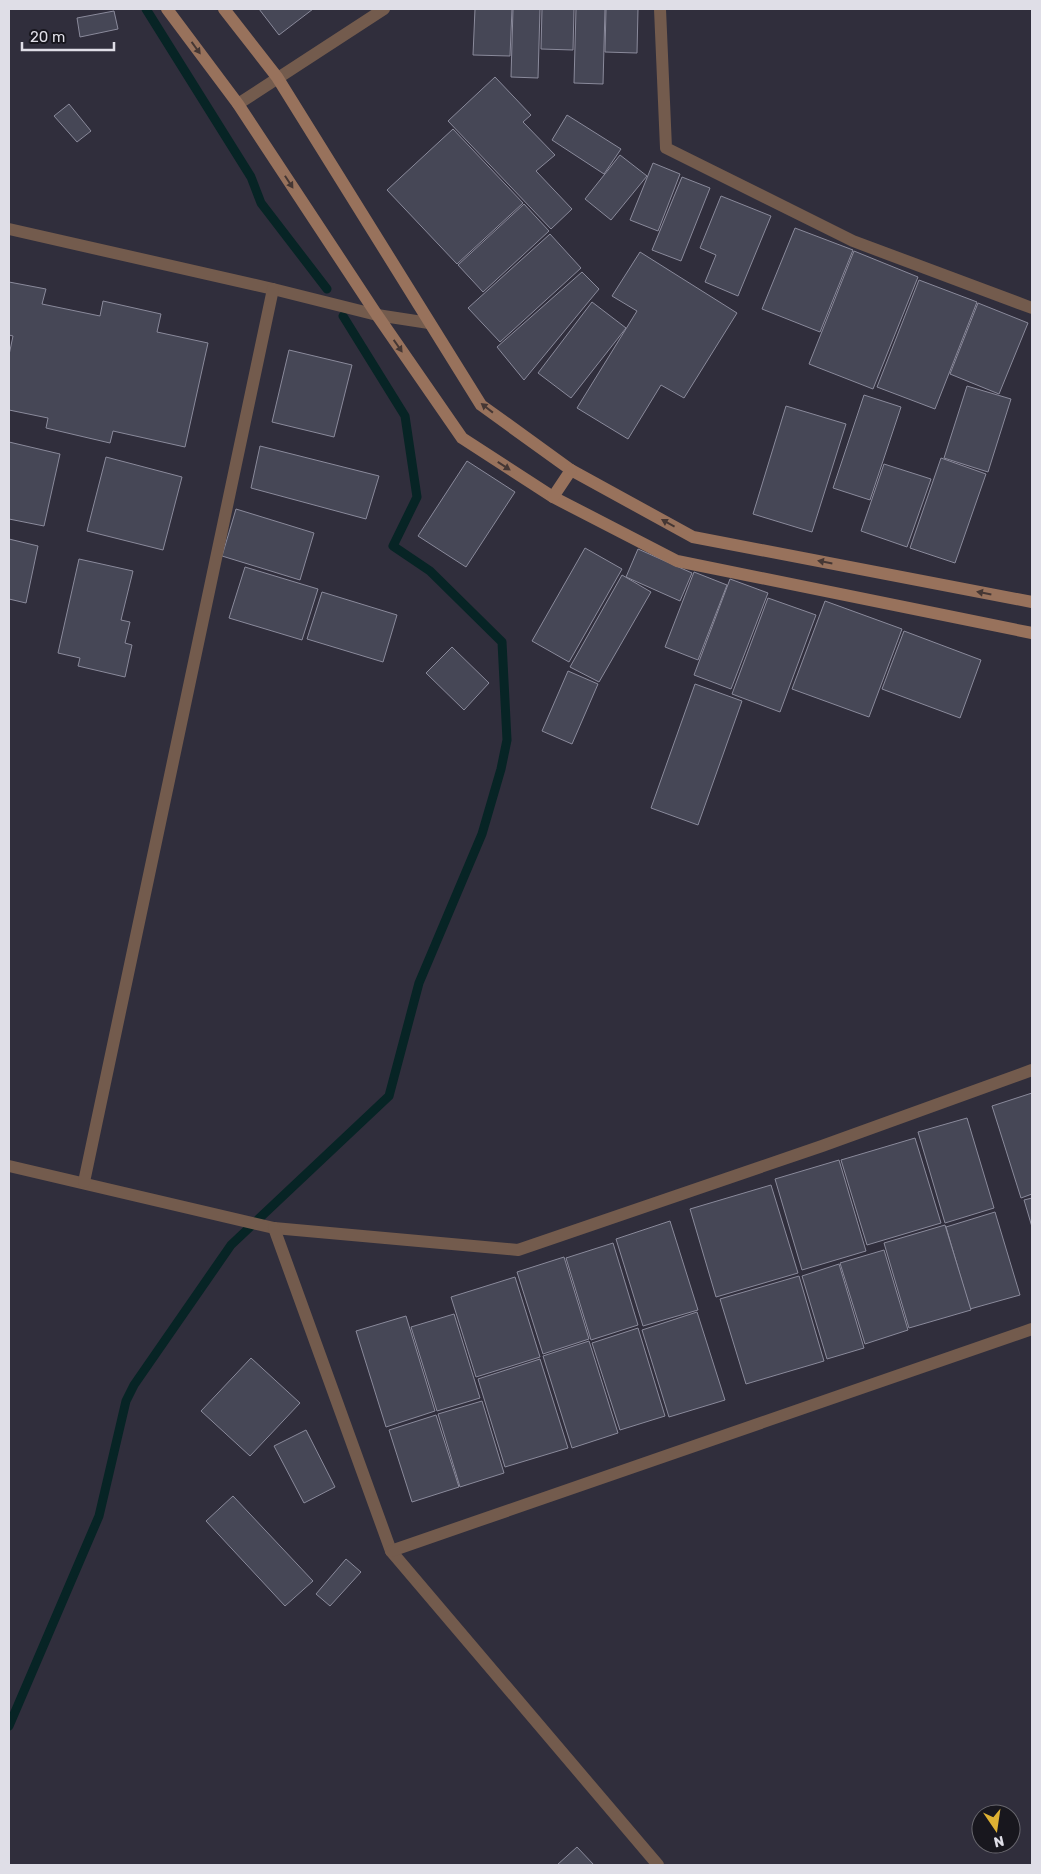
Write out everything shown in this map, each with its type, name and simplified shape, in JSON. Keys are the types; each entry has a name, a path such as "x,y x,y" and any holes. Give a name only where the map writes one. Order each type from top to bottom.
{"main road":[{"path":"167,9 238,104 376,316 462,438 553,497 677,560 1032,633"},
{"path":"224,9 277,77 481,405 571,470 693,537 1032,602"},
{"path":"553,497 571,470"}],"street":[{"path":"238,104 384,9"},
{"path":"660,9 666,148 853,242 1032,308"},
{"path":"9,229 273,289 376,316 429,323"},
{"path":"84,1182 273,289"},
{"path":"9,1166 84,1182 274,1228 518,1250 822,1146 1032,1070"},
{"path":"274,1228 391,1550 658,1865"},
{"path":"391,1550 1032,1329"}],"building":[{"path":"259,9 313,9 279,35"},
{"path":"475,9 512,9 510,56 473,55"},
{"path":"513,9 540,9 538,78 511,77"},
{"path":"542,9 574,9 573,50 541,49"},
{"path":"576,9 605,9 603,84 574,83"},
{"path":"606,9 638,9 637,53 605,52"},
{"path":"114,11 118,29 80,37 77,18"},
{"path":"495,77 531,115 523,122 555,155 536,171 572,209 551,229 448,121"},
{"path":"69,104 91,131 77,142 54,116"},
{"path":"567,115 621,149 604,174 552,140"},
{"path":"453,129 523,203 457,264 387,190"},
{"path":"620,155 647,176 611,220 585,199"},
{"path":"653,163 680,174 658,231 630,220"},
{"path":"682,177 710,188 681,261 652,250"},
{"path":"721,196 771,216 738,296 705,282 716,255 700,248"},
{"path":"524,204 549,231 483,292 458,265"},
{"path":"795,228 853,250 820,332 762,309"},
{"path":"550,234 581,268 500,342 468,308"},
{"path":"854,251 918,277 873,389 809,364"},
{"path":"640,252 737,313 684,398 661,385 628,439 577,408 637,311 612,296"},
{"path":"582,272 599,289 524,380 497,347"},
{"path":"919,280 977,302 935,409 877,387"},
{"path":"9,282 46,289 42,304 100,316 103,301 161,314 157,332 208,343 185,447 113,431 110,443 46,428 48,418 9,410 9,355 13,336 9,335"},
{"path":"592,302 626,328 571,398 538,373"},
{"path":"978,303 1028,323 999,394 950,374"},
{"path":"289,350 352,365 334,437 272,422"},
{"path":"967,386 1011,399 988,472 944,458"},
{"path":"864,395 901,407 870,500 833,488"},
{"path":"786,406 846,424 812,532 753,514"},
{"path":"9,442 60,454 44,526 9,519"},
{"path":"260,446 379,476 366,519 251,488"},
{"path":"106,457 182,477 163,550 87,531"},
{"path":"941,458 986,474 955,563 910,548"},
{"path":"467,461 515,492 466,567 418,536"},
{"path":"884,464 931,479 907,547 861,531"},
{"path":"236,509 314,533 300,580 222,556"},
{"path":"9,539 38,546 26,603 9,599"},
{"path":"585,548 622,569 569,662 532,641"},
{"path":"638,549 692,573 680,601 626,577"},
{"path":"79,559 133,571 121,620 130,622 125,643 132,645 125,677 78,666 80,658 58,653"},
{"path":"245,567 318,589 302,640 229,618"},
{"path":"694,572 727,585 698,660 665,647"},
{"path":"622,575 651,592 599,682 570,667"},
{"path":"730,579 768,593 731,689 694,675"},
{"path":"322,592 397,615 383,662 307,639"},
{"path":"768,598 816,615 780,712 732,694"},
{"path":"825,601 902,629 869,717 792,689"},
{"path":"904,631 981,660 960,718 882,689"},
{"path":"452,647 489,683 464,710 426,673"},
{"path":"568,671 598,684 572,744 542,731"},
{"path":"695,684 742,701 698,825 651,808"},
{"path":"1032,1093 1032,1194 1021,1198 992,1106"},
{"path":"967,1118 994,1208 945,1223 918,1132"},
{"path":"915,1138 941,1223 867,1245 841,1160"},
{"path":"839,1160 866,1251 802,1270 775,1179"},
{"path":"771,1185 798,1273 716,1297 690,1209"},
{"path":"1032,1198 1032,1227 1024,1200"},
{"path":"995,1212 1020,1295 970,1309 946,1227"},
{"path":"670,1221 698,1310 643,1326 616,1239"},
{"path":"945,1225 971,1310 909,1328 884,1243"},
{"path":"613,1243 638,1325 591,1340 566,1258"},
{"path":"884,1250 908,1330 865,1344 840,1263"},
{"path":"564,1257 589,1339 543,1354 517,1272"},
{"path":"839,1264 864,1348 827,1359 802,1276"},
{"path":"799,1276 824,1361 746,1384 720,1299"},
{"path":"515,1277 540,1357 476,1377 451,1297"},
{"path":"697,1312 725,1400 669,1417 642,1330"},
{"path":"454,1314 480,1398 437,1411 411,1327"},
{"path":"406,1316 435,1411 386,1427 356,1331"},
{"path":"638,1328 665,1416 620,1430 592,1343"},
{"path":"589,1341 618,1433 572,1448 543,1356"},
{"path":"251,1358 300,1403 250,1456 201,1411"},
{"path":"540,1359 568,1448 505,1467 478,1379"},
{"path":"482,1401 504,1473 460,1487 438,1414"},
{"path":"436,1415 459,1487 412,1502 389,1430"},
{"path":"306,1430 335,1487 304,1503 274,1446"},
{"path":"233,1496 313,1581 285,1606 206,1521"},
{"path":"346,1559 361,1572 330,1606 316,1594"},
{"path":"577,1847 594,1865 557,1865"}],"waterway":[{"path":"146,9 251,177 261,203 327,289"},
{"path":"9,1726 99,1516 126,1401 134,1385 231,1245 389,1096 419,983 482,834 501,769 507,740 502,642 430,571 393,546 417,497 405,416 343,316"}]}
